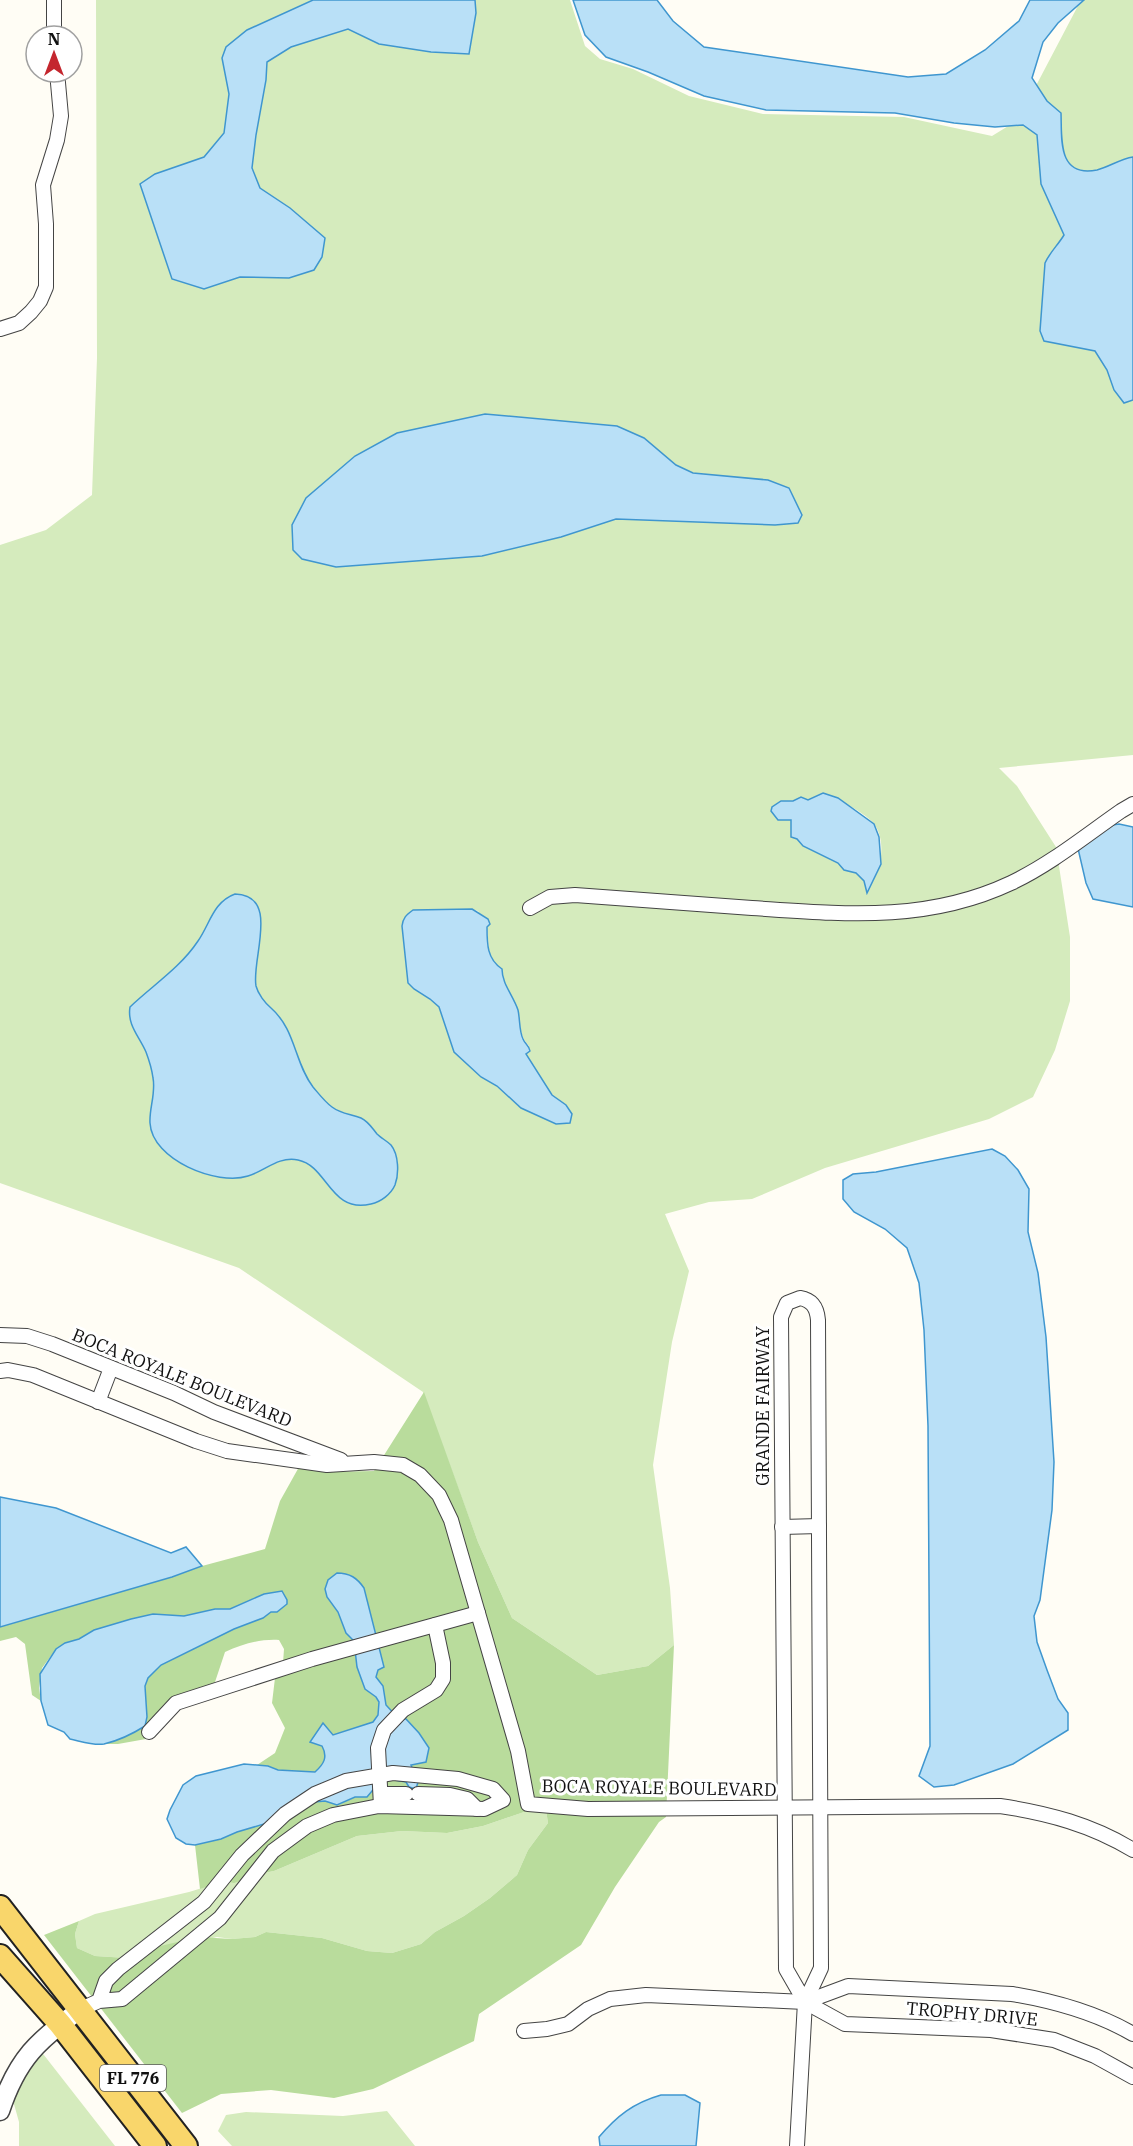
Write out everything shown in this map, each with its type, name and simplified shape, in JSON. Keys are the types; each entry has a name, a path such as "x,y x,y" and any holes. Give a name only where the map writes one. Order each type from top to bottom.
{"main road":[{"name":"FL 776","path":"0,1906 90,2005 186,2146"},
{"name":"FL 776","path":"0,1956 60,2024 156,2146"}],"street":[{"path":"54,0 54,24"},
{"path":"0,329 18,323 31,312 40,301 46,287 46,224 43,185 57,140 61,116 58,84"},
{"path":"530,908 550,897 575,895 857,915 915,911 953,903 1009,884 1060,854 1133,804"},
{"name":"GRANDE FAIRWAY","path":"800,1298 813,1304 818,1313 821,1968 805,2002 786,1969 782,1527 781,1317 787,1303 800,1298"},
{"name":"BOCA ROYALE BOULEVARD","path":"0,1335 27,1336 111,1368 214,1412 349,1463"},
{"path":"98,1402 111,1368"},
{"name":"BOCA ROYALE BOULEVARD","path":"0,1371 8,1370 33,1375 196,1442 227,1451 327,1465 374,1462 403,1465 420,1475 439,1495 451,1520 518,1751 528,1804 588,1809 1000,1806 1040,1812 1085,1825 1133,1850"},
{"path":"782,1527 819,1526"},
{"path":"149,1732 176,1703 312,1659 478,1613"},
{"path":"381,1800 378,1748 384,1730 403,1710 436,1690 442,1679 443,1663 435,1625"},
{"path":"90,2005 106,1981 118,1969 204,1902 242,1855 285,1814 315,1794 346,1781 393,1773 450,1779 493,1790 503,1800"},
{"path":"450,1779 450,1795"},
{"path":"0,2111 9,2086 35,2045 60,2024 90,2005 122,1999 220,1918 273,1851 307,1826 381,1800 412,1794 450,1795 467,1799 477,1809"},
{"path":"381,1800 477,1809 484,1809 503,1800 528,1804"},
{"name":"TROPHY DRIVE","path":"524,2031 562,2026 599,2003 622,1996 805,2002 848,1986 1012,1994 1048,2000 1083,2010 1133,2034"},
{"path":"797,2146 805,2002"},
{"name":"TROPHY DRIVE","path":"805,2002 845,2024 991,2030 1046,2038 1076,2047 1132,2074"}],"green space":[{"path":"96,0 570,0 585,46 600,59 633,69 689,96 763,114 904,117 992,136 1018,120 1081,0 1133,0 1133,755 999,768 1017,786 1056,847 1070,937 1070,1001 1055,1050 1033,1097 989,1119 825,1168 752,1199 709,1202 665,1214 689,1271 672,1342 653,1465 670,1588 674,1645 648,1666 597,1675 512,1618 478,1542 423,1392 239,1268 0,1183 0,545 46,530 92,495 97,358","holes":["823,793 866,816 879,833 880,860 867,892 864,881 856,873 844,870 838,863 803,846 797,839 791,820 777,816 776,805 781,801 808,800","472,909 478,911 486,924 491,956 502,969 518,1014 521,1033 529,1046 526,1054 552,1095 566,1105 556,1124 518,1106 454,1052 439,1007 408,983 403,920 413,910"]},
{"path":"424,1392 478,1542 512,1618 597,1675 648,1666 674,1645 666,1817 659,1822 615,1887 581,1945 479,2014 474,2041 373,2089 334,2098 271,2090 221,2094 182,2113 44,1935 79,1921 75,1934 77,1948 95,1956 127,1958 156,1947 199,1937 232,1939 255,1937 266,1932 322,1938 367,1951 392,1953 421,1944 435,1932 490,1898 517,1875 528,1850 548,1823 546,1810 530,1810 483,1826 447,1833 402,1831 357,1836 274,1871 234,1883 225,1881 200,1889 195,1845 221,1839 274,1821 314,1802 326,1801 338,1805 355,1797 367,1797 375,1780 397,1779 417,1782 411,1765 426,1762 398,1718 386,1705 383,1686 376,1677 378,1670 384,1667 364,1588 328,1597 338,1612 346,1633 354,1641 357,1667 365,1689 376,1697 379,1703 378,1715 373,1722 333,1735 330,1732 310,1742 322,1746 325,1754 323,1763 315,1772 278,1770 257,1765 275,1753 285,1728 272,1703 275,1678 283,1663 284,1649 279,1640 251,1643 225,1652 215,1682 176,1711 146,1739 104,1744 147,1717 145,1686 148,1678 161,1665 234,1629 263,1618 271,1612 277,1612 287,1604 264,1594 230,1609 215,1609 184,1616 153,1614 94,1630 56,1649 42,1668 39,1688 41,1701 32,1695 25,1644 16,1637 0,1641 0,1627 265,1549 280,1501 299,1467 325,1472 374,1471"},
{"path":"530,1810 546,1810 548,1823 528,1850 517,1875 490,1898 435,1932 421,1944 392,1953 367,1951 322,1938 266,1932 255,1937 232,1939 217,1937 127,1958 95,1956 77,1948 75,1934 79,1921 95,1914 274,1871 357,1836 402,1831 447,1833 483,1826"},
{"path":"40,2050 115,2146 19,2146 19,2122 12,2097"},
{"path":"387,2111 415,2146 232,2146 218,2131 226,2115 246,2112 343,2116"}],"water":[{"path":"313,0 475,0 476,13 469,54 431,52 379,44 348,29 291,47 267,62 252,168 260,188 290,208 325,238 322,257 314,270 289,278 240,277 204,289 172,279 140,184 155,174 204,157 224,133 229,94 222,58 226,47 247,30"},
{"path":"573,0 657,0 673,21 704,47 908,77 946,74 985,50 1019,21 1030,0 1084,0 1058,23 1043,42 1032,78 1047,101 1061,113 1064,154 1075,168 1084,171 1097,170 1133,157 1133,400 1124,403 1114,390 1107,370 1095,351 1044,341 1040,331 1045,263 1064,235 1041,184 1037,135 1023,125 995,127 895,113 766,110 704,96 606,57 585,35"},
{"path":"485,414 617,426 644,438 676,465 693,473 768,480 789,488 802,515 798,523 775,525 616,519 561,537 482,556 336,567 302,559 293,550 292,525 306,498 355,456 397,433"},
{"path":"823,793 838,798 874,824 879,837 881,864 867,893 864,881 856,873 844,870 838,863 803,846 797,839 791,837 791,820 778,820 771,811 772,807 781,801 793,801 801,797 808,800"},
{"path":"1119,824 1133,827 1133,907 1093,899 1086,883 1076,840 1087,829"},
{"path":"235,894 249,897 257,905 261,916 261,930 256,986 266,1004 285,1026 313,1087 329,1105 364,1120 394,1149 398,1165 395,1185 385,1197 378,1201 357,1205 347,1202 338,1196 308,1164 298,1160 284,1160 254,1174 235,1178 204,1173 174,1159 162,1148 154,1136 150,1123 154,1089 153,1075 146,1052 132,1025 130,1007 183,960 198,941 217,908"},
{"path":"472,909 488,919 490,924 487,927 489,951 493,961 502,969 504,980 518,1010 522,1036 530,1051 526,1054 552,1095 566,1105 572,1114 570,1123 556,1124 521,1108 497,1086 481,1077 454,1052 439,1007 408,983 402,926 407,915 413,910"},
{"path":"992,1149 1005,1156 1018,1170 1029,1189 1028,1232 1038,1273 1046,1337 1054,1462 1052,1510 1040,1600 1034,1616 1037,1642 1058,1699 1068,1713 1068,1730 1013,1764 954,1785 934,1787 919,1776 930,1746 928,1426 924,1330 919,1283 907,1248 885,1229 854,1212 843,1199 843,1180 853,1174 876,1172"},
{"path":"0,1497 56,1508 171,1553 186,1547 202,1566 172,1577 0,1627"},
{"path":"337,1573 353,1577 364,1588 384,1667 378,1670 376,1677 383,1686 386,1705 398,1718 406,1719 429,1748 426,1762 411,1765 418,1782 416,1789 409,1787 406,1782 383,1778 367,1797 355,1797 337,1805 325,1801 314,1802 274,1821 221,1839 195,1845 186,1844 176,1838 167,1819 183,1785 196,1776 244,1764 268,1766 278,1770 315,1772 323,1763 325,1754 322,1746 310,1742 323,1723 333,1735 373,1722 378,1715 379,1702 365,1689 357,1667 354,1641 346,1633 338,1612 327,1597 325,1589 328,1580"},
{"path":"282,1591 287,1604 277,1612 271,1612 263,1618 234,1629 161,1665 148,1678 145,1686 147,1717 145,1726 141,1729 114,1741 96,1744 70,1739 64,1732 48,1725 41,1701 40,1674 56,1649 65,1643 79,1639 94,1630 131,1619 153,1614 184,1616 215,1609 230,1609 264,1594"},
{"path":"661,2095 685,2095 700,2103 696,2146 600,2146 599,2137 619,2117 634,2106"}]}
